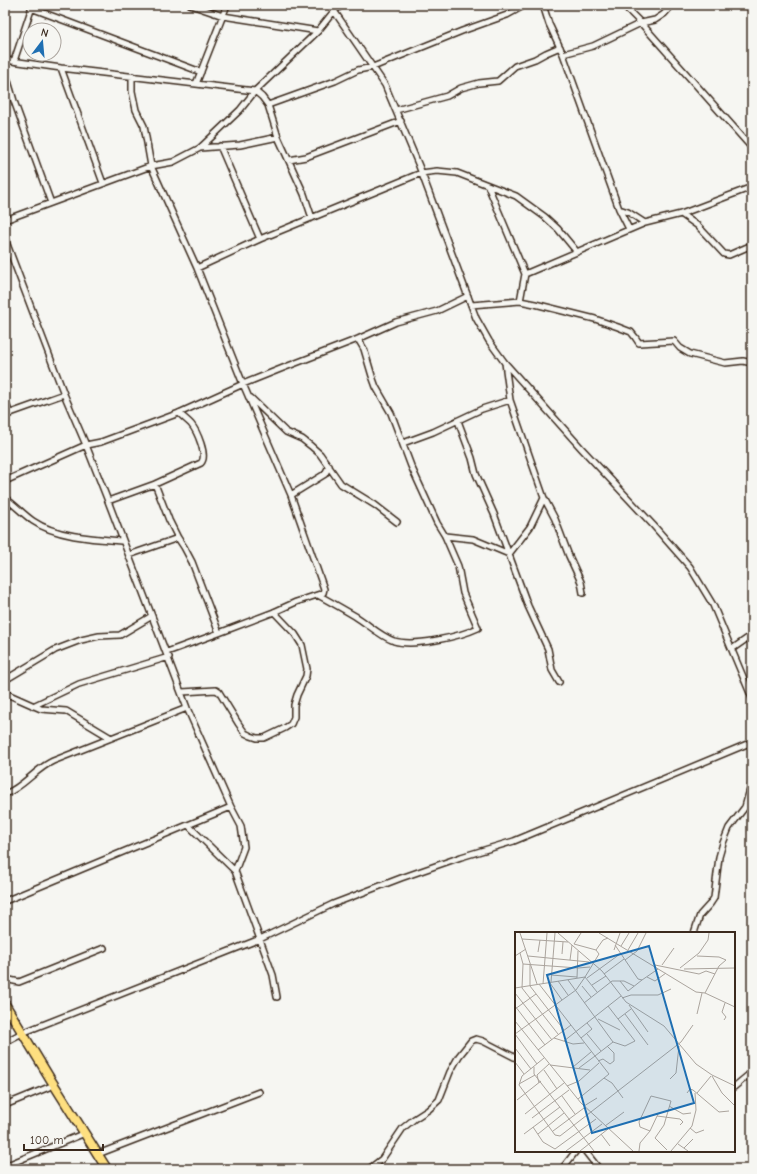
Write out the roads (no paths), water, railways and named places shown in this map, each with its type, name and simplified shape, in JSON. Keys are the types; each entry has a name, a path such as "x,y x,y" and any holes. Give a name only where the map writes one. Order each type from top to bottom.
{"main road":[{"path":"5,1004 107,1169"}],"street":[{"path":"191,5 223,16 318,30"},
{"path":"196,84 227,5"},
{"path":"330,5 385,85 401,121 476,318 489,341 505,363 690,567 713,605 752,698"},
{"path":"5,220 103,182 150,166 173,162 200,148 240,110 255,91 318,30 334,11 342,5"},
{"path":"268,105 335,81 358,70 373,67 462,31 507,15 525,5"},
{"path":"543,5 549,24 563,54 619,209 629,229"},
{"path":"623,5 641,23 751,146"},
{"path":"563,54 593,46 641,23 655,20 664,14 672,5"},
{"path":"14,61 32,7 201,72"},
{"path":"396,110 447,96 461,88 479,83 498,81 515,66 535,59 560,47"},
{"path":"5,60 255,91 268,105 278,137 304,194 312,218"},
{"path":"60,68 103,182"},
{"path":"5,71 14,101 51,203"},
{"path":"33,706 79,684 168,654 296,602 323,593 324,589 291,495 243,384 197,268 150,166 144,126 136,110 132,91 132,76"},
{"path":"289,160 306,157 401,121"},
{"path":"200,148 240,145 278,137"},
{"path":"220,146 260,239"},
{"path":"197,268 260,239 421,173 437,171 457,173 488,186 503,190 528,204 558,229 577,252"},
{"path":"488,186 525,274 520,301"},
{"path":"525,274 612,238 629,229 681,214 752,186"},
{"path":"619,209 628,212 645,224"},
{"path":"681,214 698,226 726,255 752,245"},
{"path":"5,238 64,394 86,445 168,654 187,708 240,826 244,847 235,871"},
{"path":"5,481 86,445 100,442 179,413 243,384 358,339 396,322 437,310 468,296"},
{"path":"471,305 520,301 595,319 618,327 631,332 639,343 674,341 680,348 690,354 725,363 743,361 752,363"},
{"path":"318,595 356,616 386,637 395,641 422,643 468,633 478,628 463,593 458,566 406,453 391,413 372,376 364,349 358,339"},
{"path":"505,363 510,400 544,498 555,519 581,582 583,593"},
{"path":"5,401 7,415 64,394"},
{"path":"248,394 286,432 302,439 311,446 329,466 341,484 376,505 397,522"},
{"path":"403,443 433,432 482,409 510,400"},
{"path":"108,501 155,484 204,461 204,455 196,432 192,425 179,413"},
{"path":"458,420 479,481 509,554 528,606 548,649 552,670 559,682"},
{"path":"291,495 325,474 329,466"},
{"path":"155,484 178,538 192,562 219,633"},
{"path":"5,498 34,522 44,527 96,539 123,541"},
{"path":"509,554 530,527 544,498"},
{"path":"445,536 473,540 509,554"},
{"path":"129,555 178,538"},
{"path":"182,692 216,690 220,692 245,733 257,738 264,738 291,724 294,717 294,705 306,676 307,669 302,645 295,634 274,612"},
{"path":"5,680 55,650 82,640 100,636 120,635 152,616"},
{"path":"732,649 752,635"},
{"path":"5,694 41,709 66,711 111,738"},
{"path":"5,794 21,785 45,764 187,708"},
{"path":"5,1042 22,1033 260,939 333,904 400,878 514,841 752,742"},
{"path":"694,932 700,915 714,898 719,857 723,843 729,828 745,807 752,782"},
{"path":"5,901 231,807"},
{"path":"188,825 235,871 260,939 272,975 277,997"},
{"path":"5,979 19,982 104,948"},
{"path":"369,1169 382,1159 403,1128 439,1100 450,1072 459,1056 471,1041 476,1039 483,1041 515,1057"},
{"path":"735,1086 752,1072"},
{"path":"5,1105 54,1085"},
{"path":"98,1154 259,1092"},
{"path":"5,1166 85,1133"},
{"path":"562,1169 575,1152"},
{"path":"586,1152 599,1169"}]}
